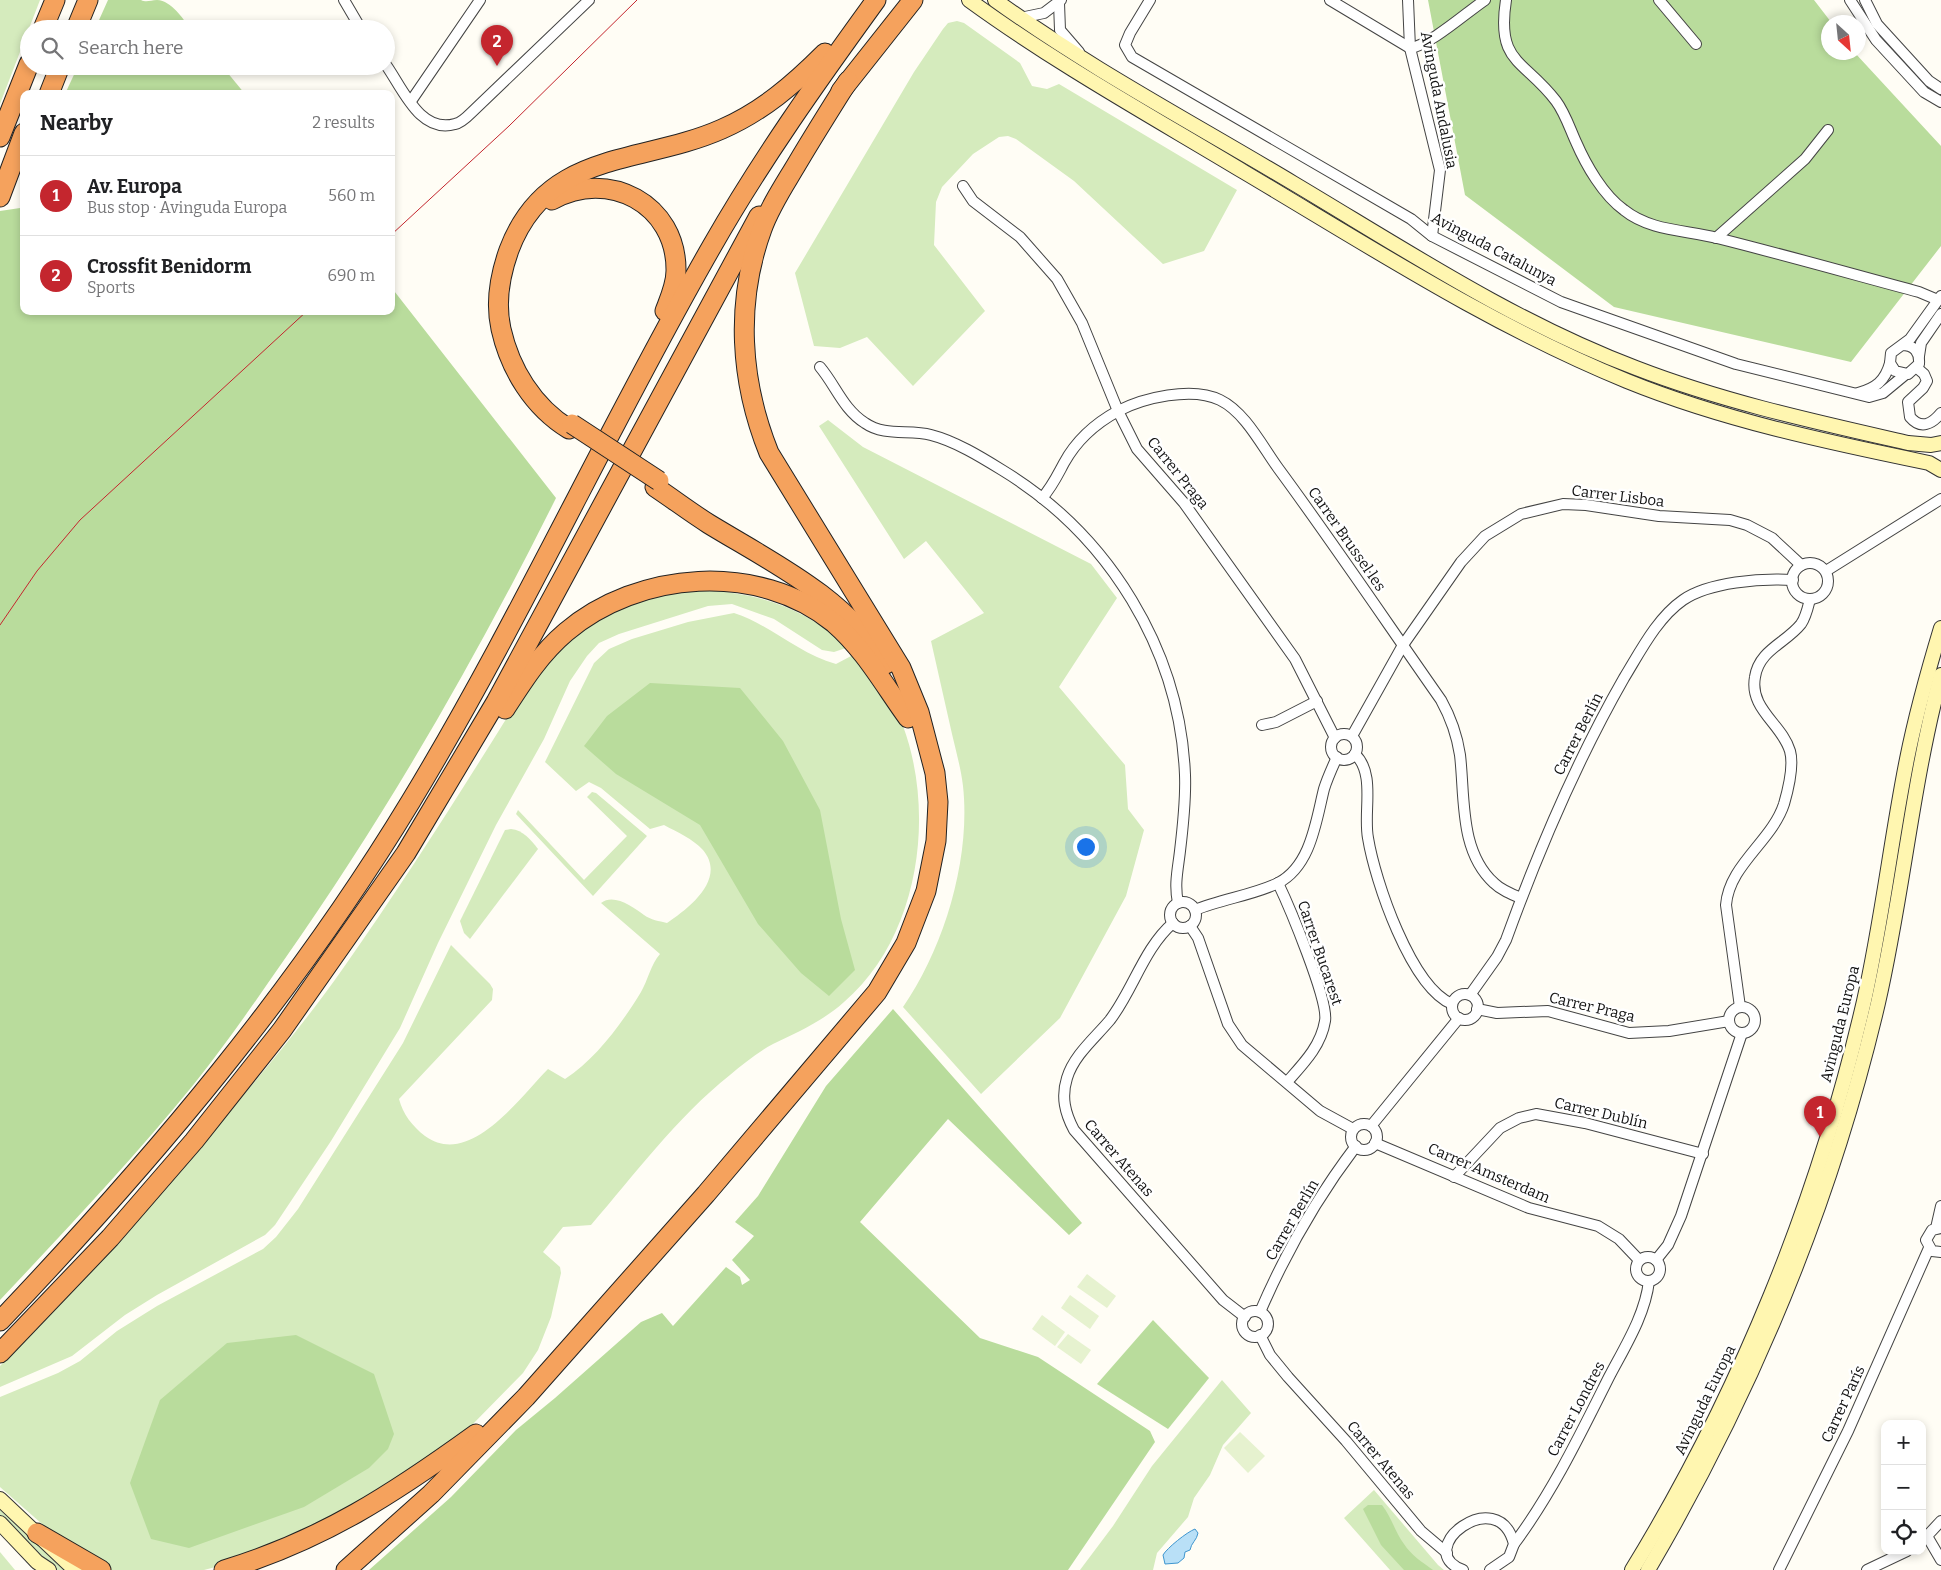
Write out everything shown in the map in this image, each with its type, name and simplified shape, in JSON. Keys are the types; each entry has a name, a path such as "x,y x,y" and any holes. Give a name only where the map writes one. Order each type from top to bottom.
{"highway":[{"path":"47,20 55,0"},
{"path":"67,20 75,0"},
{"path":"80,20 88,0"},
{"path":"872,0 808,71 778,97 752,114 696,138 584,170 552,189 522,223 505,260 499,288 498,308 503,339 513,366 528,391 552,416 799,572 838,601 869,632 911,695"},
{"path":"0,1321 93,1223 209,1086 262,1019 365,874 410,802 486,672 697,272 764,161 819,78 876,0"},
{"path":"282,1030 406,853 496,702 749,233 848,81 913,0"},
{"path":"0,137 25,75"},
{"path":"40,90 45,75"},
{"path":"51,90 57,75"},
{"path":"346,1570 431,1494 562,1358 706,1194 868,1003 891,970 906,943 921,906 932,867 938,802 935,773 927,738 901,668 769,452 756,420 746,374 743,340 746,307 752,266 762,229 782,188 848,81"},
{"path":"0,197 20,144"},
{"path":"0,197 20,163"},
{"path":"570,426 543,399 521,370 509,339 504,304 511,260 522,234 536,214 562,194 586,187 619,191 640,201 659,219 665,228 674,251 676,278 669,301 657,328 648,364"},
{"path":"330,1570 410,1500 519,1390 858,1005 885,967 916,898 927,836 928,806 925,779 916,739 903,697 887,666 860,630 843,612 796,576 708,523 657,484"},
{"path":"0,1353 110,1238 194,1142 326,977 369,919 531,669 546,651 568,630 604,607 649,589 686,582 736,583 782,595 825,617 847,636 877,670 908,718"},
{"path":"224,1570 288,1548 359,1513 476,1434"},
{"path":"37,1533 101,1570"}],"main road":[{"path":"970,0 1029,42 1112,93 1415,274 1537,342 1665,396 1753,422 1929,463 1941,470"},
{"path":"995,0 1089,62 1478,293 1579,344 1664,379 1737,402 1908,443 1930,445 1941,443"},
{"name":"Avinguda Europa","path":"1632,1570 1703,1442 1766,1307 1794,1234 1833,1118 1853,1047 1876,977 1907,759 1941,628"},
{"name":"Avinguda Europa","path":"1648,1570 1692,1493 1736,1406 1789,1286 1811,1228 1846,1121 1919,770 1941,675"},
{"path":"0,1499 75,1570"},
{"path":"0,1523 40,1566 49,1570"}],"street":[{"path":"344,0 356,20"},
{"path":"411,101 480,0"},
{"path":"393,75 423,119 435,125 456,124 472,114 589,0"},
{"name":"Avinguda Catalunya","path":"1150,0 1125,45 1132,57 1411,220 1432,236 1561,302 1736,364 1869,397 1879,395 1906,374"},
{"path":"1330,0 1410,48 1424,43 1485,0"},
{"name":"Avinguda Andalusia","path":"1408,0 1410,48 1440,170 1432,236"},
{"path":"1506,0 1503,26 1508,48 1521,68 1541,85 1559,105 1587,163 1616,203 1633,216 1655,226 1716,238 1939,298 1912,336 1894,349 1885,377 1880,384 1858,393"},
{"path":"1659,0 1696,44"},
{"path":"1850,0 1876,40 1924,92 1941,102"},
{"path":"1865,0 1877,24 1929,82 1941,89"},
{"path":"1020,18 1044,13 1060,2"},
{"path":"1060,2 1060,30 1089,62"},
{"path":"1716,238 1804,159 1828,130"},
{"name":"Carrer Praga","path":"962,186 973,201 1020,237 1057,279 1082,323 1118,411 1137,450 1184,502 1296,659 1335,738"},
{"path":"1917,368 1921,343 1941,314"},
{"path":"1902,345 1912,347 1918,356"},
{"path":"1890,363 1895,371 1906,374 1917,368"},
{"path":"820,367 848,408 869,426 892,432 939,437 1001,469 1042,498 1086,538 1122,583 1137,607 1163,666 1180,728 1185,774 1181,843 1175,882 1178,903 1170,912 1173,923 1181,928 1190,926 1195,919 1195,910 1189,904 1178,903"},
{"path":"1917,368 1924,374 1926,381 1923,388 1908,402 1910,417 1916,423 1924,425 1933,421 1941,413"},
{"name":"Carrer Brussel·les","path":"1042,498 1052,487 1064,462 1081,439 1118,411 1153,398 1173,395 1207,396 1229,405 1312,514 1441,700 1452,722 1460,754 1466,824 1480,864 1495,884 1521,898"},
{"path":"1826,571 1941,499"},
{"name":"Carrer Lisboa","path":"1352,736 1403,645 1461,562 1479,542 1508,520 1548,506 1562,504 1586,505 1659,516 1730,520 1747,525 1772,538 1801,565"},
{"path":"1816,563 1826,571 1829,582 1820,596 1810,598 1798,594 1793,580 1795,572 1801,565 1816,563"},
{"name":"Carrer Berlín","path":"1470,995 1502,948 1549,828 1592,736 1634,661 1667,614 1690,595 1714,587 1793,580"},
{"path":"1740,1007 1726,905 1727,896 1733,880 1780,812 1784,802 1791,764 1786,742 1757,700 1754,678 1766,654 1801,624 1810,598"},
{"path":"1262,725 1276,722 1317,701"},
{"path":"1344,733 1352,736 1357,743 1355,754 1346,760 1336,757 1331,748 1335,738 1344,733"},
{"path":"1355,754 1360,758 1367,777 1368,838 1390,915 1426,984 1437,995 1452,1004"},
{"path":"1195,910 1278,883 1290,873 1308,846 1336,757"},
{"name":"Carrer Bucarest","path":"1278,883 1326,1008 1326,1019 1320,1039 1313,1051 1287,1082"},
{"name":"Carrer Atenas","path":"1173,923 1162,935 1111,1018 1070,1069 1064,1092 1064,1103 1067,1117 1074,1130 1223,1300 1245,1317"},
{"path":"1190,926 1198,938 1222,1009 1234,1034 1242,1045 1329,1117 1353,1130"},
{"path":"1470,995 1476,1000 1477,1010 1470,1018 1459,1018 1452,1011 1452,1004 1458,996 1470,995"},
{"path":"1740,1007 1751,1011 1755,1018 1750,1030 1742,1033 1734,1031 1729,1021 1732,1012 1740,1007"},
{"name":"Carrer Praga","path":"1477,1010 1497,1013 1548,1012 1629,1033 1669,1031 1729,1021"},
{"path":"1371,1126 1459,1018"},
{"path":"1656,1260 1668,1245 1675,1232 1703,1154 1742,1033"},
{"name":"Carrer Dublín","path":"1454,1177 1500,1128 1519,1118 1536,1114 1569,1119 1703,1154"},
{"path":"1360,1124 1371,1126 1377,1134 1375,1143 1366,1149 1356,1146 1351,1138 1353,1130 1360,1124"},
{"name":"Carrer Amsterdam","path":"1375,1143 1423,1161 1454,1177 1544,1213 1598,1226 1619,1239 1639,1260"},
{"name":"Carrer Berlín","path":"1260,1312 1303,1229 1331,1181 1356,1146"},
{"path":"1938,1228 1941,1206"},
{"name":"Carrer París","path":"1779,1570 1848,1431 1929,1248 1927,1236 1938,1228"},
{"path":"1929,1248 1936,1252 1941,1252"},
{"path":"1646,1256 1656,1260 1660,1272 1656,1278 1649,1281 1637,1275 1635,1267 1639,1260 1646,1256"},
{"name":"Carrer Londres","path":"1498,1567 1509,1557 1514,1544 1546,1496 1598,1399 1640,1316 1649,1281"},
{"path":"1250,1312 1260,1312 1265,1315 1268,1322 1266,1331 1260,1335 1251,1336 1244,1330 1243,1322 1250,1312"},
{"name":"Carrer Atenas","path":"1260,1335 1270,1355 1288,1377 1346,1441 1421,1531 1447,1553 1453,1564 1463,1570"},
{"path":"1447,1553 1448,1539 1456,1530 1469,1522 1485,1519 1504,1524 1509,1530 1514,1544"},
{"path":"1926,1537 1941,1521"},
{"path":"1926,1539 1941,1560"},
{"path":"1866,1570 1898,1555"},
{"path":"1490,1570 1498,1567"}],"green space":[{"path":"0,0 40,0 32,20 20,20 20,52 0,104"},
{"path":"108,0 157,0 167,3 184,20 99,20"},
{"path":"1428,0 1814,0 1826,15 1821,15 1821,60 1861,60 1941,146 1941,246 1851,362 1614,307 1465,195"},
{"path":"957,21 964,23 1020,63 1032,86 1047,89 1059,84 1237,190 1204,251 1163,264 1074,181 1016,139 1008,136 999,137 973,154 942,187 936,202 934,245 985,311 913,386 867,337 840,348 814,346 795,273 914,72 948,23"},
{"path":"74,75 229,75 242,90 67,90"},
{"path":"20,208 20,315 395,315 395,292 556,498 526,558 429,734 359,848 273,976 217,1054 171,1112 99,1194 0,1300 0,211"},
{"path":"828,420 863,447 1091,564 1117,598 1059,687 1125,765 1128,809 1144,830 1126,896 1060,1018 981,1094 903,1007 918,984 942,930 951,902 963,843 963,786 931,641 984,613 926,541 904,559 819,426"},
{"path":"704,590 746,595 782,605 815,622 849,647 834,652 822,650 774,619 732,604 708,606 619,634 599,643 587,656 570,681 544,739 496,825 438,943 400,1028 331,1141 275,1225 265,1235 125,1315 72,1356 0,1387 0,1366 80,1284 295,1033 344,967 391,898 526,687 544,665 582,630 625,606 675,593"},
{"path":"734,613 760,625 810,654 836,664 853,655 887,697 903,726 913,761 918,798 919,836 914,873 904,910 890,944 869,975 844,1002 828,1015 762,1051 711,1091 674,1127 591,1225 563,1227 543,1252 560,1267 561,1273 551,1317 538,1350 523,1373 469,1428 357,1509 238,1561 204,1570 111,1570 58,1538 0,1487 0,1397 58,1373 80,1361 117,1331 157,1306 263,1249 276,1237 298,1209 403,1043 451,945 490,984 493,989 492,1000 399,1099 409,1119 425,1136 442,1144 459,1143 476,1137 509,1111 548,1069 565,1079 598,1051 617,1028 641,992 654,962 660,954 601,903 606,900 617,900 629,905 649,918 667,923 702,892 711,872 709,861 703,850 690,839 664,825 650,829 601,788 589,782 576,791 545,762 594,663 609,649 632,639 688,622"},
{"path":"650,683 740,688 783,741 820,810 841,919 855,970 829,996 801,973 758,924 700,825 616,774 584,746 607,716"},
{"path":"592,792 596,793 647,836 593,896 516,814 518,810 584,880 627,836 587,797"},
{"path":"511,829 523,833 538,849 470,939 464,933 460,921 505,830"},
{"path":"893,1009 1082,1223 1069,1235 948,1119 860,1222 980,1338 1038,1357 1150,1431 1155,1442 1068,1570 369,1570 451,1497 516,1430 641,1322 662,1313 673,1326 726,1267 740,1277 742,1285 750,1280 732,1260 754,1236 735,1222 758,1196 826,1086"},
{"path":"1087,1274 1116,1296 1107,1308 1077,1287"},
{"path":"1070,1295 1099,1316 1090,1329 1061,1308"},
{"path":"1042,1315 1065,1332 1055,1346 1032,1329"},
{"path":"1153,1320 1209,1378 1168,1429 1097,1384"},
{"path":"1068,1334 1091,1350 1081,1364 1057,1347"},
{"path":"296,1335 374,1374 394,1434 388,1449 369,1468 304,1507 189,1548 151,1539 130,1483 160,1400 227,1343"},
{"path":"1222,1380 1251,1413 1223,1445 1210,1475 1194,1498 1188,1517 1157,1553 1153,1570 1080,1570 1113,1526 1152,1466"},
{"path":"1240,1432 1265,1456 1248,1473 1224,1448"},
{"path":"1374,1490 1444,1570 1390,1570 1344,1518"},
{"path":"1368,1505 1382,1505 1407,1548 1433,1570 1404,1570 1381,1545 1363,1509"},
{"path":"0,1507 68,1570 57,1570 0,1516"},
{"path":"0,1552 15,1570 0,1570"}],"water":[{"path":"1195,1529 1198,1533 1190,1550 1185,1552 1184,1558 1178,1563 1165,1564 1163,1555 1165,1552 1182,1537"}],"tram line":[{"path":"395,231 509,126 637,0"},
{"path":"0,625 37,571 80,520 303,315"}],"place":[{"name":"Crossfit Benidorm","path":"497,66"},
{"name":"Av. Europa","path":"1820,1137"}]}
